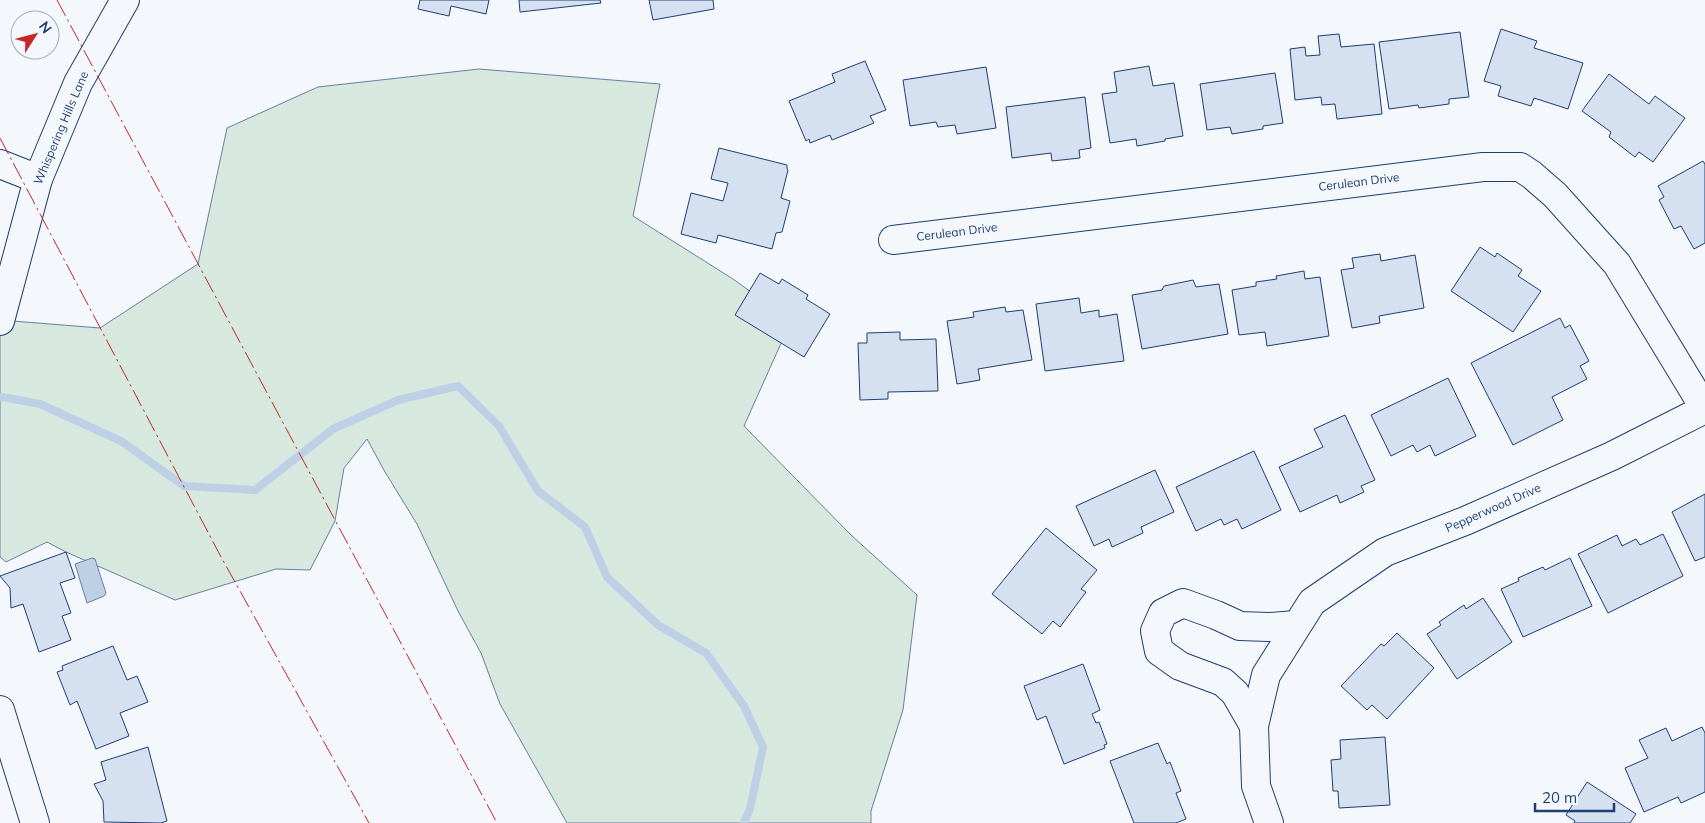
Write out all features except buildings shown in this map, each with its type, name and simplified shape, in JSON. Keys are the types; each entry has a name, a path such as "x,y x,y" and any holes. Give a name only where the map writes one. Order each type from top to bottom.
{"street":[{"name":"Whispering Hills Lane","path":"0,320 38,179 78,83 125,0"},
{"path":"0,164 38,179"},
{"name":"Cerulean Drive","path":"893,240 1474,168 1520,167 1532,174 1555,195 1617,264 1705,409"},
{"name":"Pepperwood Drive","path":"1254,726 1266,675 1312,602 1385,552 1465,521 1612,456 1705,409"},
{"path":"1269,823 1256,786 1254,726 1235,693 1223,682 1180,666 1159,651 1155,631 1163,613 1183,603 1216,614 1240,626 1269,628 1296,625"},
{"path":"0,710 35,823"}],"shaded area":[{"path":"479,69 660,84 633,216 733,279 791,321 744,426 851,535 917,595 903,710 871,811 871,823 567,823 500,704 481,653 458,611 417,524 367,439 344,468 335,521 310,570 276,569 175,600 47,542 6,562 0,557 0,320 100,328 198,264 227,128 318,87"}],"water":[{"path":"92,558 95,559 106,593 104,596 87,603 75,564"}],"waterway":[{"path":"2,397 40,404 121,441 184,486 255,490 333,429 398,400 458,386 499,426 538,491 585,527 607,577 658,625 706,653 744,706 763,747 750,809 744,823"}],"power":[{"path":"57,0 497,823"},
{"path":"0,138 220,555 369,823"}]}
